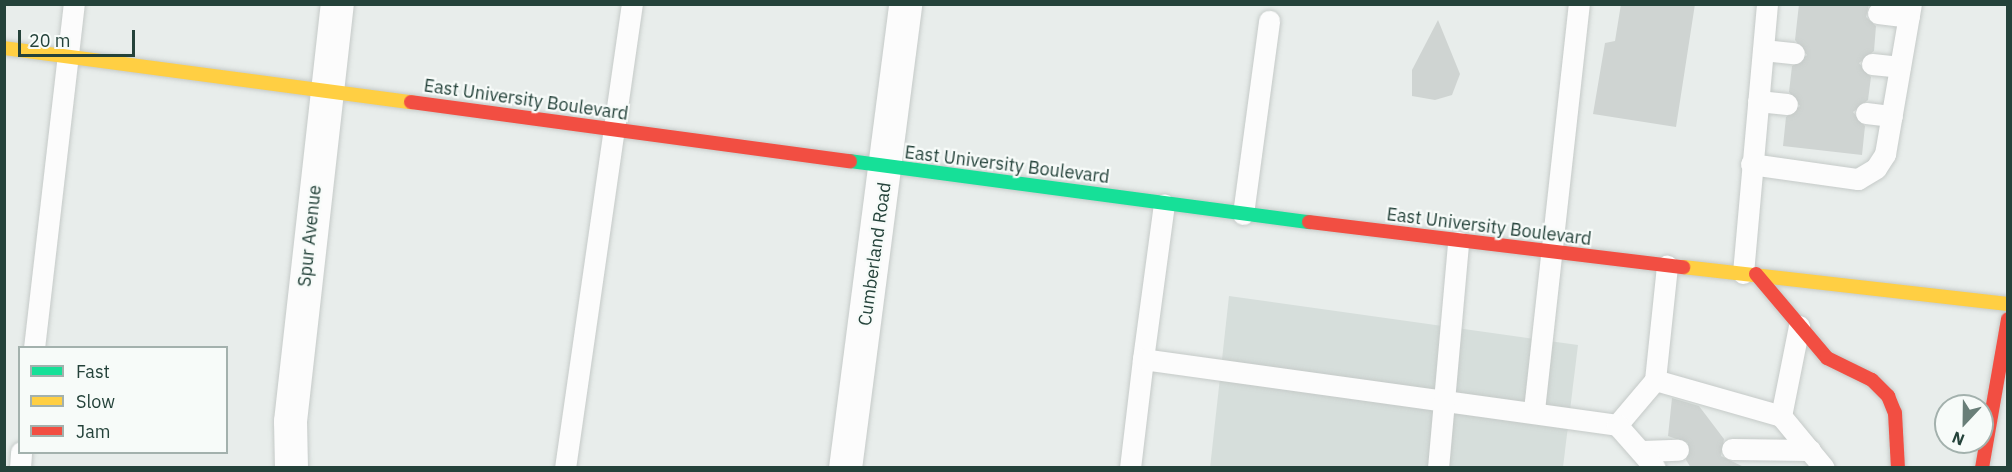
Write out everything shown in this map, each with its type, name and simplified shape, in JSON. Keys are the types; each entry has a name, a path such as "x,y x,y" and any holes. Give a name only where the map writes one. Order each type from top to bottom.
{"main road":[{"name":"East University Boulevard","path":"4,48 887,168 1458,242 2007,304"},
{"path":"1749,274 1827,358 1872,380 1888,396 1895,413 1898,468"},
{"path":"1982,468 1999,423 2007,319"}],"street":[{"name":"Spur Avenue","path":"291,468 290,421 325,91 337,4"},
{"name":"Cumberland Road","path":"845,468 887,168 905,4"}],"lane":[{"path":"34,346 74,4"},
{"path":"565,468 617,131 632,4"},
{"path":"1534,410 1549,253 1579,4"},
{"path":"1749,274 1751,164 1767,4"},
{"path":"1751,164 1858,179 1885,154 1910,11 1878,13"},
{"path":"1243,214 1269,21"},
{"path":"1763,50 1794,53"},
{"path":"1872,64 1900,67"},
{"path":"1758,101 1788,104"},
{"path":"1866,113 1892,116"},
{"path":"1130,468 1164,204"},
{"path":"1437,468 1458,242"},
{"path":"1617,424 1654,380 1667,266"},
{"path":"1781,416 1799,326"},
{"path":"1143,359 1444,401 1534,410 1617,424 1655,468"},
{"path":"1654,380 1781,416 1824,468"},
{"path":"1732,449 1810,450"},
{"path":"1642,451 1678,450"}],"shaded area":[{"path":"1229,296 1578,345 1563,467 1210,468"}],"building":[{"path":"1621,4 1695,4 1676,127 1593,114 1605,43 1615,41"},
{"path":"1799,4 1869,4 1866,17 1876,26 1874,51 1859,63 1871,77 1868,100 1853,112 1865,126 1862,155 1783,146 1786,117 1800,106 1789,92 1792,66 1807,55 1795,40"},
{"path":"1438,20 1460,74 1452,95 1435,100 1412,96 1412,70"},
{"path":"1672,398 1699,406 1724,439 1721,456 1746,468 1691,468 1686,460 1688,443 1668,436"}],"traffic: fast":[{"path":"850,161 1309,222"}],"traffic: slow":[{"path":"4,48 411,102"},
{"path":"1683,267 2008,304"}],"traffic: jam":[{"path":"411,102 850,161"},
{"path":"1309,222 1683,267"},
{"path":"1756,274 1827,358 1872,380 1888,396 1895,413 1898,468"},
{"path":"1982,468 2008,319"}]}
